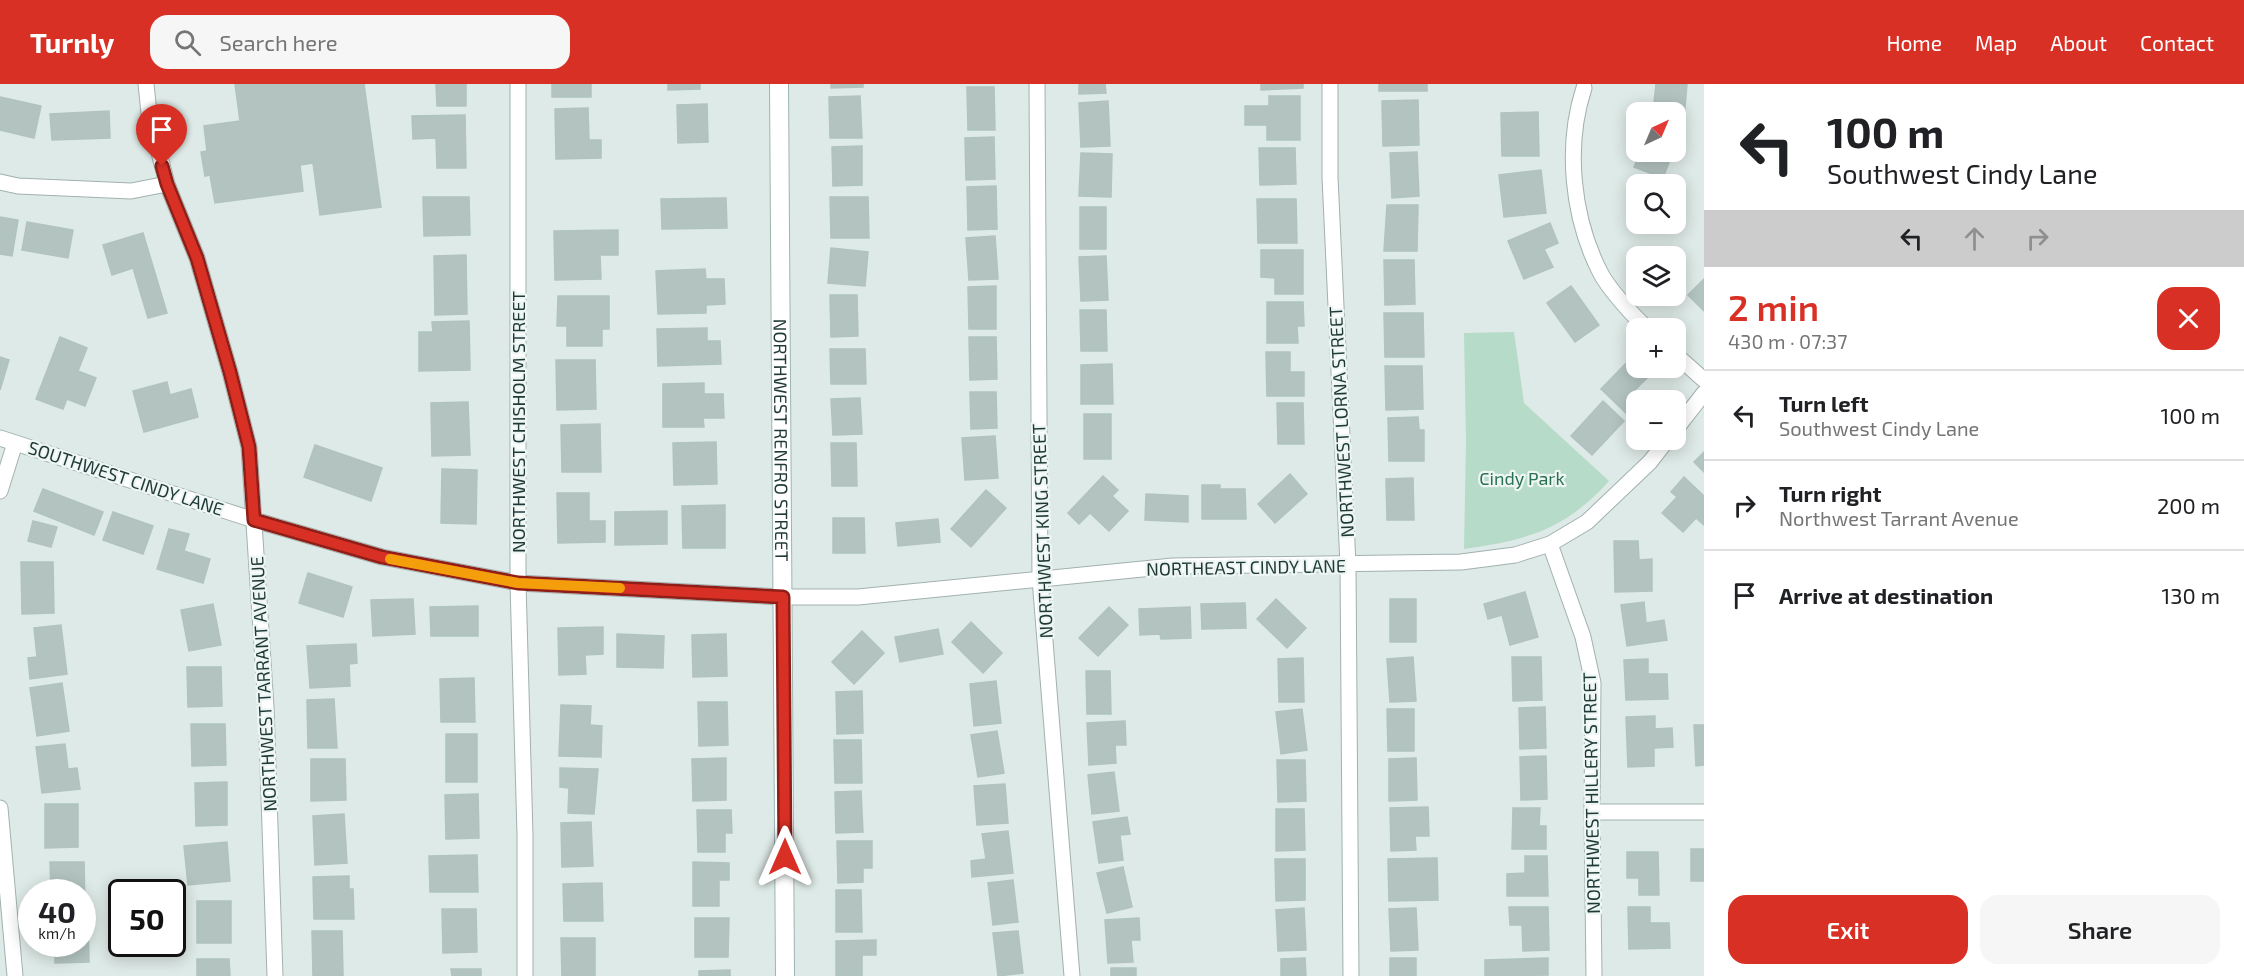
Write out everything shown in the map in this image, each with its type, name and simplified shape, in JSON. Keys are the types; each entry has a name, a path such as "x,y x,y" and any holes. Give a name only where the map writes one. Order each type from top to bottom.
{"main road":[{"name":"NORTHWEST RENFRO STREET","path":"779,84 785,976"}],"street":[{"name":"NORTHWEST TARRANT AVENUE","path":"146,84 149,113 167,184 197,258 249,447 266,707 275,976"},
{"name":"NORTHWEST CHISHOLM STREET","path":"518,84 518,583 525,836 525,976"},
{"name":"NORTHWEST KING STREET","path":"1036,84 1040,579 1072,976"},
{"name":"NORTHWEST LORNA STREET","path":"1330,84 1330,177 1348,565 1351,976"},
{"path":"1584,88 1576,112 1573,159 1582,228 1600,274 1636,318"},
{"path":"0,182 18,186 131,191 167,184"},
{"path":"1686,363 1704,380"},
{"path":"1686,416 1704,393"},
{"name":"SOUTHWEST CINDY LANE","path":"0,438 254,520 382,557 518,583 783,597"},
{"path":"0,491 15,443"},
{"name":"NORTHEAST CINDY LANE","path":"783,597 858,597 1173,566 1461,562 1515,555 1550,544 1587,522 1650,462 1659,450"},
{"name":"NORTHWEST HILLERY STREET","path":"1550,544 1584,637 1593,683 1594,976"},
{"path":"0,808 15,976"},
{"path":"1592,812 1704,812"}],"green space":[{"name":"Cindy Park","path":"1514,332 1524,403 1609,481 1577,511 1544,530 1507,541 1464,549 1466,441 1464,333"}],"building":[{"path":"235,84 364,84 381,207 320,215 313,163 300,165 303,191 215,203 210,175 205,176 201,152 207,151 204,126 240,121"},
{"path":"436,84 466,84 466,106 437,106"},
{"path":"552,84 591,84 591,97 552,97"},
{"path":"668,84 700,84 700,89 668,90"},
{"path":"831,84 863,84 863,87 831,88"},
{"path":"1079,84 1105,84 1106,93 1079,94"},
{"path":"1261,84 1303,84 1303,88 1261,90"},
{"path":"1379,84 1427,84 1427,91 1379,91"},
{"path":"1656,84 1687,84 1685,102 1654,102"},
{"path":"967,87 994,87 995,130 968,130"},
{"path":"860,96 862,138 830,138 829,97"},
{"path":"1269,96 1300,96 1300,140 1267,140 1267,125 1245,125 1245,106 1269,106"},
{"path":"0,97 41,106 34,138 0,130"},
{"path":"1418,100 1419,145 1383,146 1382,101"},
{"path":"1108,101 1110,146 1081,147 1079,103"},
{"path":"707,104 708,142 678,143 677,105"},
{"path":"588,108 589,140 601,140 601,158 556,159 555,109"},
{"path":"109,111 110,138 52,140 50,114"},
{"path":"1538,112 1539,156 1502,156 1501,113"},
{"path":"465,115 466,168 437,168 436,138 413,139 412,116"},
{"path":"994,137 995,179 966,180 965,138"},
{"path":"862,146 862,185 833,186 832,147"},
{"path":"1259,148 1295,148 1296,184 1260,185"},
{"path":"1417,152 1419,196 1392,198 1390,153"},
{"path":"1081,153 1112,154 1111,197 1079,196"},
{"path":"1636,162 1669,162 1665,174 1652,174 1634,167"},
{"path":"1541,170 1546,213 1504,217 1499,175"},
{"path":"996,186 997,229 968,230 967,187"},
{"path":"423,197 469,197 470,235 424,236"},
{"path":"830,197 868,197 869,238 831,238"},
{"path":"726,198 727,228 662,229 661,199"},
{"path":"1257,199 1296,199 1297,243 1258,243"},
{"path":"1387,205 1418,205 1417,251 1384,251"},
{"path":"1080,207 1106,207 1106,249 1080,249"},
{"path":"0,217 18,220 12,256 0,254"},
{"path":"27,222 73,230 68,258 22,250"},
{"path":"1550,223 1558,243 1544,249 1553,267 1524,279 1508,241"},
{"path":"618,230 618,255 600,255 601,279 555,280 554,231"},
{"path":"143,233 167,313 148,318 133,268 112,275 103,245"},
{"path":"995,236 998,279 969,280 966,238"},
{"path":"831,248 868,252 865,286 828,283"},
{"path":"1261,250 1303,250 1303,294 1275,294 1275,278 1261,277"},
{"path":"466,255 467,314 435,315 434,256"},
{"path":"1106,256 1108,300 1081,301 1079,257"},
{"path":"1384,260 1414,260 1415,304 1385,305"},
{"path":"705,269 706,279 724,279 725,304 706,305 706,313 658,314 656,271"},
{"path":"1704,279 1704,311 1688,295"},
{"path":"996,286 996,329 969,329 968,287"},
{"path":"1571,286 1599,325 1575,342 1547,303"},
{"path":"830,295 857,295 858,336 831,337"},
{"path":"558,296 609,296 609,329 602,329 602,346 567,346 567,326 557,326"},
{"path":"1267,302 1303,302 1304,326 1297,326 1298,343 1267,343"},
{"path":"1080,310 1106,310 1107,351 1081,351"},
{"path":"1384,313 1423,313 1424,357 1385,357"},
{"path":"469,321 470,370 419,371 419,332 433,332 432,322"},
{"path":"707,328 707,341 720,341 721,364 658,366 657,329"},
{"path":"60,337 87,348 78,371 96,378 85,406 67,399 63,409 36,399"},
{"path":"969,337 996,337 997,379 970,380"},
{"path":"830,349 865,349 866,384 831,384"},
{"path":"1266,352 1290,352 1290,372 1304,372 1304,396 1267,396"},
{"path":"0,357 9,360 0,390"},
{"path":"556,360 595,360 596,409 557,410"},
{"path":"1626,363 1626,378 1647,378 1635,390 1626,390 1626,413 1601,389"},
{"path":"1112,364 1113,404 1081,404 1081,365"},
{"path":"1385,366 1422,366 1423,409 1386,410"},
{"path":"167,382 170,395 191,389 198,417 144,432 133,391"},
{"path":"704,383 704,394 723,394 724,418 703,418 704,427 663,427 663,384"},
{"path":"970,392 996,392 997,428 971,429"},
{"path":"860,398 862,434 833,435 831,399"},
{"path":"1603,401 1624,421 1592,455 1571,436"},
{"path":"468,402 470,455 432,456 431,403"},
{"path":"1277,403 1303,403 1304,444 1278,444"},
{"path":"1084,414 1111,414 1111,459 1084,459"},
{"path":"1418,417 1419,430 1424,430 1424,461 1389,461 1388,418"},
{"path":"600,424 601,472 562,472 561,425"},
{"path":"995,436 998,478 965,480 962,438"},
{"path":"716,442 717,484 674,485 673,443"},
{"path":"831,443 856,443 857,486 832,486"},
{"path":"315,445 382,468 371,501 304,477"},
{"path":"1704,452 1704,472 1694,462"},
{"path":"442,469 477,470 476,524 441,523"},
{"path":"1290,474 1307,494 1275,523 1258,504"},
{"path":"1103,476 1118,490 1112,496 1128,511 1109,531 1090,513 1079,524 1068,513"},
{"path":"1684,477 1704,496 1704,525 1696,518 1683,532 1662,513 1677,497 1671,492"},
{"path":"1413,478 1414,520 1387,520 1386,479"},
{"path":"1202,485 1220,485 1220,489 1245,489 1246,519 1202,519"},
{"path":"43,489 103,512 94,535 34,511"},
{"path":"986,490 1006,508 971,547 951,529"},
{"path":"557,493 589,493 589,521 605,521 605,542 558,543"},
{"path":"1146,494 1188,496 1188,522 1145,520"},
{"path":"725,505 725,548 683,548 682,506"},
{"path":"667,511 667,544 615,545 615,512"},
{"path":"113,512 153,526 143,554 103,540"},
{"path":"833,518 864,518 865,553 833,553"},
{"path":"938,519 940,542 898,546 896,523"},
{"path":"33,521 57,527 51,547 28,541"},
{"path":"169,529 189,534 184,551 210,559 203,583 157,569"},
{"path":"1614,541 1638,541 1639,560 1652,559 1652,591 1615,592"},
{"path":"21,562 53,562 54,613 22,614"},
{"path":"308,573 352,587 343,617 299,603"},
{"path":"1525,592 1538,637 1510,645 1502,615 1488,619 1484,604"},
{"path":"413,599 415,634 373,636 371,600"},
{"path":"1276,599 1306,628 1287,648 1257,619"},
{"path":"1390,599 1416,599 1416,642 1390,642"},
{"path":"1644,602 1646,623 1664,620 1667,640 1627,646 1621,605"},
{"path":"1245,603 1246,628 1202,629 1201,604"},
{"path":"213,604 221,645 189,651 181,610"},
{"path":"478,606 478,636 431,636 430,607"},
{"path":"1109,607 1128,625 1098,656 1079,638"},
{"path":"1190,607 1191,638 1161,639 1160,634 1140,635 1139,609"},
{"path":"971,622 1002,653 983,673 952,642"},
{"path":"61,625 67,674 30,679 28,658 37,657 34,628"},
{"path":"603,627 603,654 585,655 586,674 559,675 558,628"},
{"path":"938,629 943,654 900,662 895,637"},
{"path":"862,631 884,653 854,684 832,662"},
{"path":"617,634 664,636 663,668 617,667"},
{"path":"726,634 727,676 693,677 692,635"},
{"path":"356,644 357,663 349,664 350,686 310,688 307,646"},
{"path":"1413,657 1416,701 1390,702 1387,659"},
{"path":"1512,657 1541,657 1542,700 1513,701"},
{"path":"1303,658 1304,702 1279,702 1278,659"},
{"path":"1648,659 1648,674 1667,674 1668,699 1626,700 1624,660"},
{"path":"187,667 221,667 222,706 188,707"},
{"path":"1086,671 1110,671 1111,714 1087,714"},
{"path":"474,678 475,722 441,722 440,679"},
{"path":"996,681 1001,723 974,726 970,684"},
{"path":"62,683 69,731 37,736 30,688"},
{"path":"862,691 863,733 837,734 836,692"},
{"path":"334,699 337,748 308,748 307,700"},
{"path":"698,702 727,702 728,745 699,746"},
{"path":"561,705 591,706 590,725 602,726 601,757 559,756"},
{"path":"1545,707 1546,748 1520,749 1519,708"},
{"path":"1302,709 1307,750 1281,754 1276,712"},
{"path":"1387,709 1414,709 1414,751 1388,751"},
{"path":"1655,716 1655,729 1672,728 1673,747 1654,748 1654,766 1628,767 1626,717"},
{"path":"1125,721 1126,745 1115,745 1116,763 1089,765 1087,723"},
{"path":"191,724 225,724 226,765 192,766"},
{"path":"1694,725 1704,725 1704,765 1696,766"},
{"path":"997,731 1004,773 978,777 971,735"},
{"path":"446,734 477,734 477,782 446,782"},
{"path":"834,740 861,740 862,783 835,783"},
{"path":"65,744 68,769 77,768 80,789 42,793 36,747"},
{"path":"1546,756 1547,799 1521,800 1520,757"},
{"path":"726,758 726,800 693,801 692,759"},
{"path":"1416,758 1417,800 1389,801 1389,759"},
{"path":"311,759 345,759 346,800 311,801"},
{"path":"1277,760 1305,760 1306,801 1278,802"},
{"path":"560,768 598,769 594,814 568,813 569,788 560,787"},
{"path":"1114,772 1119,811 1092,814 1088,775"},
{"path":"227,782 227,825 196,826 195,783"},
{"path":"1005,784 1008,823 977,825 974,786"},
{"path":"861,791 863,832 836,833 835,792"},
{"path":"478,794 479,838 446,839 445,795"},
{"path":"45,804 78,804 78,847 45,848"},
{"path":"1428,807 1429,836 1415,836 1416,850 1391,851 1390,808"},
{"path":"1513,808 1540,808 1539,826 1546,826 1546,849 1512,849"},
{"path":"1276,809 1304,809 1305,850 1276,851"},
{"path":"697,810 731,810 732,833 725,833 725,852 698,852"},
{"path":"344,814 347,863 315,865 313,816"},
{"path":"1127,817 1130,834 1120,835 1123,860 1099,863 1093,822"},
{"path":"591,822 593,866 562,867 561,823"},
{"path":"1008,831 1013,873 972,877 971,861 986,859 982,834"},
{"path":"837,841 872,841 872,868 863,868 863,882 838,883"},
{"path":"227,842 230,881 188,885 184,846"},
{"path":"1691,849 1704,849 1704,881 1691,881"},
{"path":"1627,852 1658,852 1659,895 1639,895 1639,878 1627,878"},
{"path":"477,855 478,892 430,892 429,856"},
{"path":"1525,856 1547,856 1548,896 1507,896 1507,874 1525,873"},
{"path":"1437,858 1438,900 1389,901 1388,859"},
{"path":"1275,859 1305,859 1305,900 1276,901"},
{"path":"50,862 84,862 84,879 51,879"},
{"path":"693,862 729,863 729,880 719,880 719,906 693,906"},
{"path":"1123,867 1132,907 1107,913 1097,873"},
{"path":"349,876 349,889 353,889 354,919 314,919 313,877"},
{"path":"1013,880 1018,922 993,925 988,883"},
{"path":"602,883 603,921 564,921 563,884"},
{"path":"836,890 861,890 862,932 836,932"},
{"path":"197,901 231,901 231,943 197,943"},
{"path":"1509,907 1548,907 1549,950 1523,951 1522,925 1510,925"},
{"path":"1628,907 1650,907 1650,923 1669,923 1670,948 1629,949"},
{"path":"1304,908 1306,950 1278,951 1276,910"},
{"path":"1416,908 1418,950 1391,951 1389,909"},
{"path":"442,909 476,909 477,952 443,953"},
{"path":"695,918 729,918 728,957 695,957"},
{"path":"1139,918 1140,940 1131,940 1133,962 1108,963 1105,920"},
{"path":"312,931 342,931 343,976 313,976"},
{"path":"1018,931 1023,973 998,976 993,933"},
{"path":"561,938 595,938 595,976 562,976"},
{"path":"876,940 876,955 862,955 862,976 836,976 836,941"},
{"path":"55,957 89,957 89,962 55,963"},
{"path":"1305,958 1306,976 1281,976 1281,959"},
{"path":"1390,958 1416,958 1416,976 1390,976"},
{"path":"1548,958 1548,975 1485,976 1485,960"},
{"path":"197,959 229,959 230,976 197,976"},
{"path":"1111,968 1136,968 1136,976 1111,976"},
{"path":"451,969 481,969 481,976 452,976"},
{"path":"730,970 730,976 699,976 699,971"}],"slow traffic":[{"path":"390,559 518,583 620,588"}],"route":[{"path":"162,166 197,258 230,372 249,447 254,520 382,557 518,583 783,597 785,857"}]}
